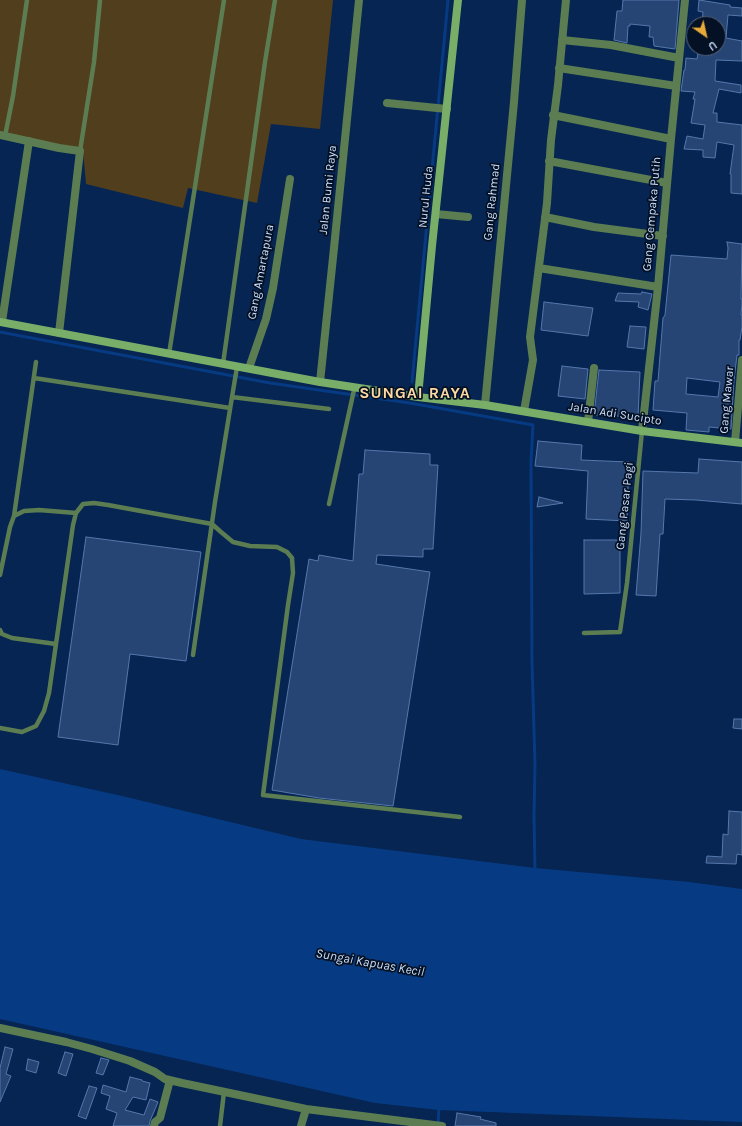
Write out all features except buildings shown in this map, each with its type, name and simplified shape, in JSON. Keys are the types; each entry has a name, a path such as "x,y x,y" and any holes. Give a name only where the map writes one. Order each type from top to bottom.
{"main road":[{"name":"Nurul Huda","path":"418,397 458,0"},
{"name":"Jalan Adi Sucipto","path":"1,322 223,364 237,369 249,368 320,382 418,397 485,405 642,431 739,443"}],"street":[{"name":"Jalan Bumi Raya","path":"320,382 359,0"},
{"name":"Gang Rahmad","path":"485,405 514,102 522,0"},
{"path":"524,411 533,360 530,337 545,218 553,115 566,0"},
{"name":"Gang Cempaka Putih","path":"642,431 658,287 685,0"},
{"path":"562,40 611,45 679,58"},
{"path":"559,68 676,86"},
{"path":"387,103 447,109"},
{"path":"553,115 671,139"},
{"path":"2,135 59,148 80,151 59,333"},
{"path":"1,322 29,141"},
{"path":"549,160 667,182"},
{"name":"Gang Amartapura","path":"249,368 266,319 273,288 290,179"},
{"path":"436,214 468,217"},
{"path":"545,218 594,227 663,236"},
{"path":"539,268 658,287"},
{"name":"Gang Mawar","path":"739,443 742,360"},
{"path":"588,422 594,368"},
{"path":"0,1028 92,1049 139,1064 165,1079 306,1109 442,1126"},
{"path":"154,1126 155,1122 160,1118 170,1080"},
{"path":"301,1126 306,1109"}],"lane":[{"path":"2,135 13,96 27,0"},
{"path":"80,151 94,62 100,0"},
{"path":"169,354 224,0"},
{"path":"223,364 275,0"},
{"path":"0,575 14,516 36,362"},
{"path":"194,655 212,524 237,369"},
{"path":"34,378 230,408"},
{"path":"329,504 354,390"},
{"path":"232,396 329,409"},
{"name":"Gang Pasar Pagi","path":"584,633 620,632 627,583 642,431"},
{"path":"0,728 22,732 36,726 44,711 50,693 76,513 83,504 94,503 212,524 233,542 250,546 277,547 287,552 292,558 293,572 263,795 460,817"},
{"path":"14,516 24,511 39,510 76,513"},
{"path":"0,630 2,634 12,638 56,644"},
{"path":"220,1126 224,1092"}],"shaded area":[{"path":"0,0 333,0 320,129 271,124 257,203 188,188 183,208 86,184 83,151 0,138"}],"water":[{"name":"Sungai Kapuas Kecil","path":"0,769 122,796 301,839 535,868 689,882 742,889 742,1122 439,1110 375,1103 0,1019"}],"waterway":[{"path":"412,382 448,0"},
{"path":"0,332 270,383 410,403 533,425 531,462 535,872"},
{"path":"438,1124 439,1108"}],"district":[{"name":"SUNGAI RAYA","path":"415,393"}]}
